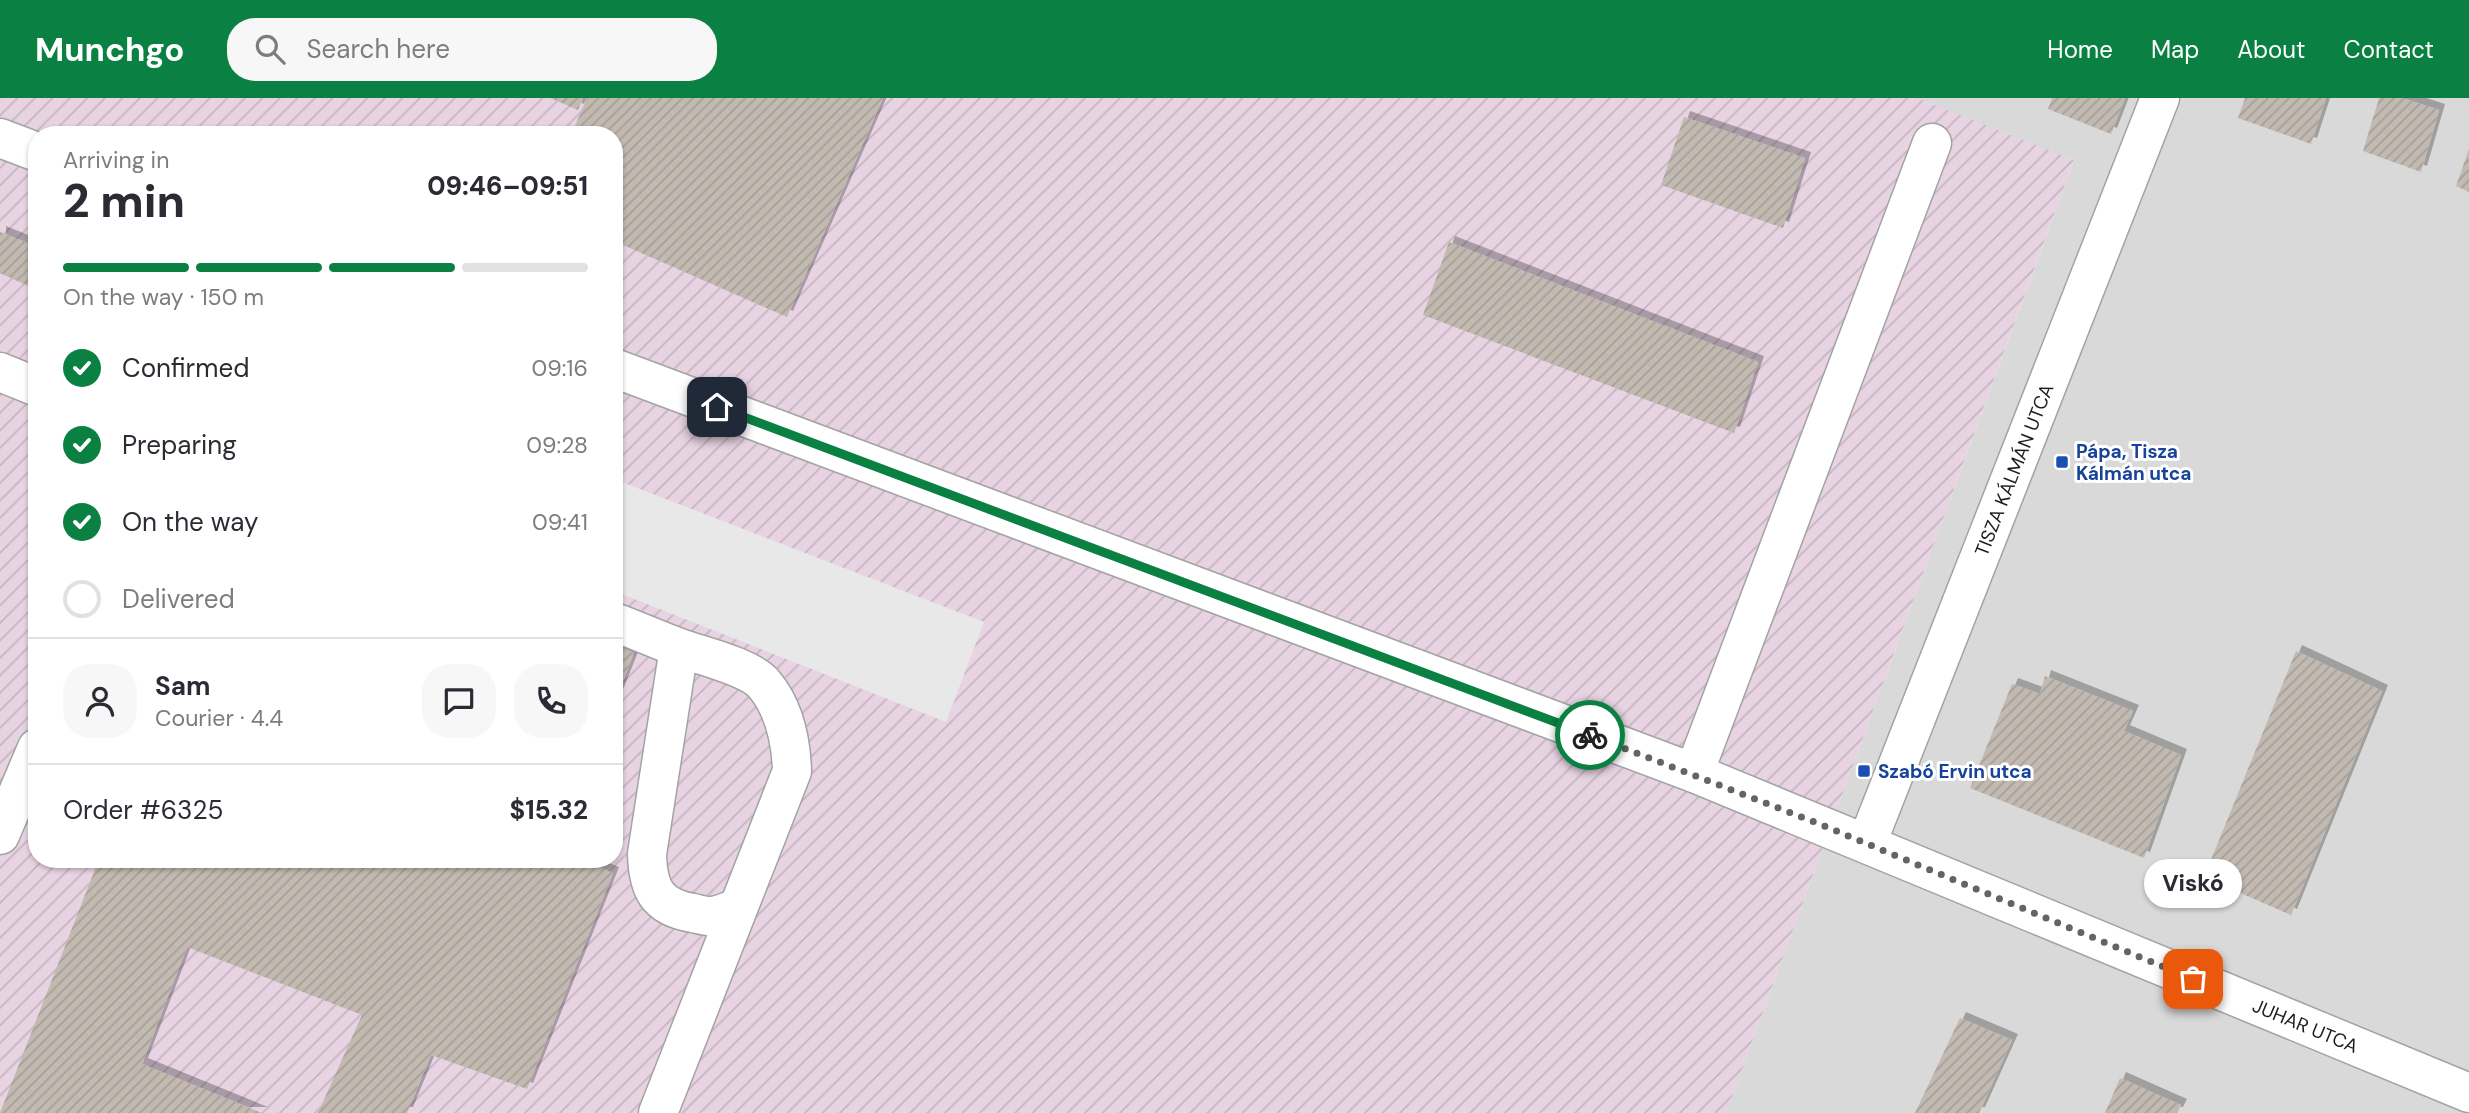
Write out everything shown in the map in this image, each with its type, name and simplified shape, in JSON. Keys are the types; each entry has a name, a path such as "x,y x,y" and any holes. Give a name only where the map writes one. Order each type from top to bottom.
{"street":[{"name":"TISZA KÁLMÁN UTCA","path":"1867,844 2160,98"},
{"path":"0,138 28,149"},
{"path":"1694,774 1932,143"},
{"path":"0,372 28,383"},
{"name":"JUHAR UTCA","path":"623,372 1694,774 2469,1093"},
{"path":"623,626 729,664 763,682 785,720 791,744 792,771 658,1113"},
{"path":"679,648 647,854 648,874 654,893 669,906 684,912 710,916 737,908"},
{"path":"0,835 28,769"}],"shaded area":[{"path":"0,98 1917,98 2074,160 1726,1113 0,1113"},
{"path":"1917,98 2469,98 2469,1113 1726,1113 2074,161"},
{"path":"623,482 984,622 946,722 623,595"}],"building":[{"path":"550,98 583,98 578,110"},
{"path":"587,98 883,98 787,317 623,245 623,126 575,126"},
{"path":"2052,98 2125,98 2111,134 2048,109"},
{"path":"2245,98 2326,98 2311,144 2238,118"},
{"path":"2379,98 2402,98 2439,110 2421,172 2363,151"},
{"path":"1684,117 1805,158 1783,228 1661,185"},
{"path":"2469,149 2469,192 2456,186"},
{"path":"0,232 28,243 28,286 0,273"},
{"path":"1449,242 1758,362 1734,433 1423,315"},
{"path":"623,649 634,653 623,680"},
{"path":"2296,651 2382,691 2291,915 2204,877"},
{"path":"2045,676 2133,711 2124,731 2181,755 2144,858 1970,788 2012,684 2040,694"},
{"path":"95,868 601,868 613,873 527,1089 431,1055 407,1113 318,1113 362,1015 187,947 142,1064 262,1113 0,1113"},
{"path":"1960,1018 2012,1040 1979,1113 1915,1113"},
{"path":"2120,1078 2181,1105 2177,1113 2105,1113"}],"way so far":[{"path":"1590,735 1817,823 2193,979"}],"place":[{"name":"Pápa, Tisza Kálmán utca","path":"2062,462"},
{"name":"Szabó Ervin utca","path":"1864,771"},
{"name":"Viskó","path":"2193,979"}],"route":[{"path":"717,407 1590,735"}]}
